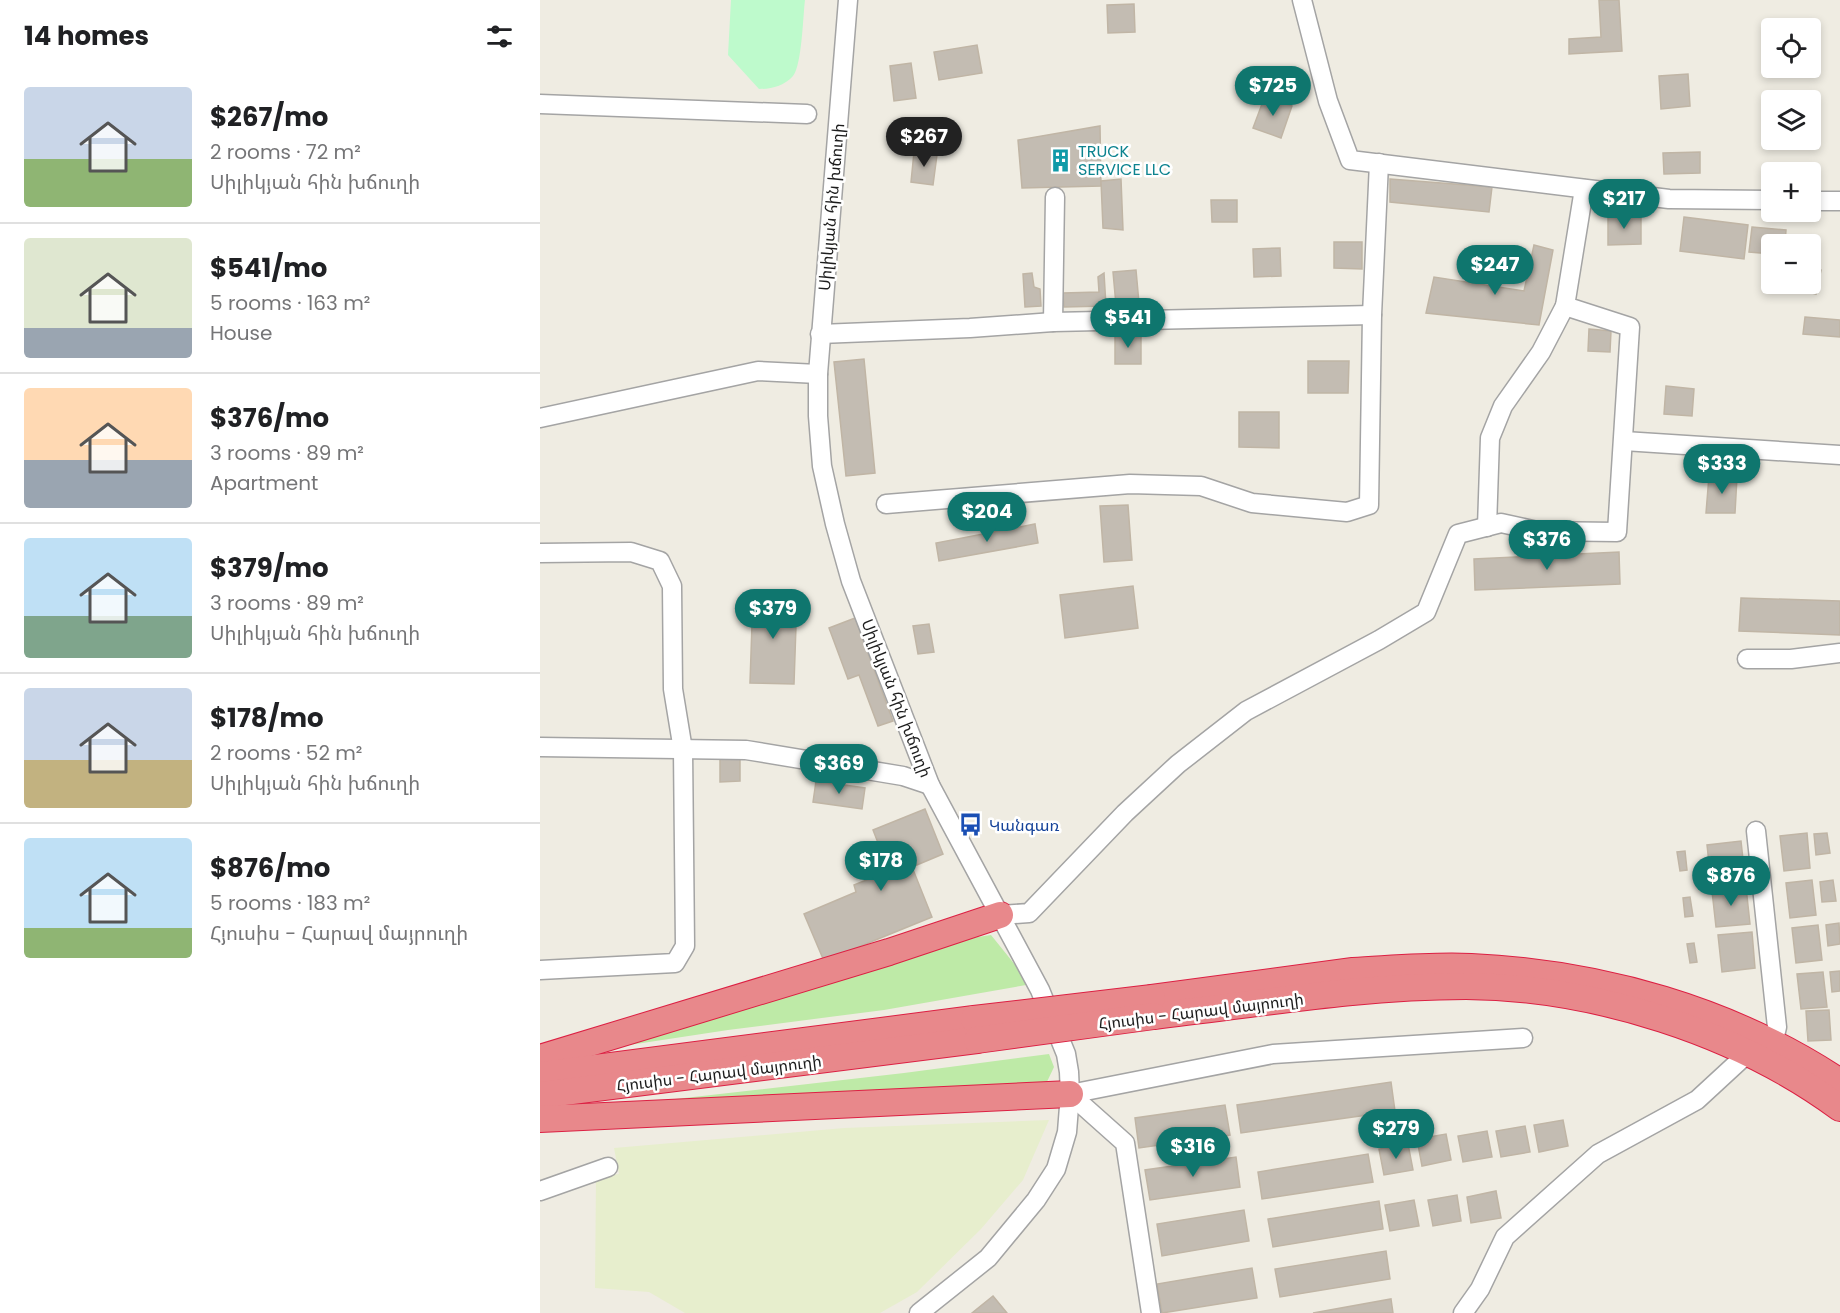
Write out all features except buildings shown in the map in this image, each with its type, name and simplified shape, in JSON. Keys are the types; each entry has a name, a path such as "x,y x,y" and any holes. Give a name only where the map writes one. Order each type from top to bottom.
{"highway":[{"path":"540,1058 878,956 1000,915"},
{"name":"Հյուսիս - Հարավ մայրուղի","path":"1186,1003 1363,971 1450,967 1498,969 1574,978 1638,992 1722,1020 1773,1044 1840,1082"},
{"name":"Հյուսիս - Հարավ մայրուղի","path":"540,1095 976,1030 1186,1003 1467,986 1554,994 1639,1012 1694,1030 1748,1053 1783,1071 1840,1108"},
{"name":"Հյուսիս - Հարավ մայրուղի","path":"540,1074 976,1030"},
{"path":"540,1119 1070,1094"}],"street":[{"name":"Սիլիկյան հին խճուղի","path":"848,0 820,334 818,416 822,466 851,581 930,784 1040,990 1066,1054 1070,1094 1066,1132 1056,1168 1036,1200 988,1258 919,1313"},
{"path":"1302,0 1328,101 1350,160 1669,199 1761,200"},
{"path":"540,104 807,114"},
{"path":"886,504 1130,484 1201,486 1252,503 1347,512 1370,505 1372,315 1378,164"},
{"path":"1486,527 1490,438 1503,406 1541,352 1565,306 1584,189"},
{"path":"1053,322 1055,197"},
{"path":"1821,201 1840,201"},
{"path":"1000,915 1029,913 1125,813 1178,764 1246,711 1379,640 1426,612 1458,534 1501,523 1538,531 1617,532 1630,327 1565,306"},
{"path":"820,334 1053,322 1372,315"},
{"path":"540,418 758,371 818,374"},
{"path":"1624,441 1840,455"},
{"path":"540,553 631,552 660,561 672,586 673,688 683,750 684,946 675,963 540,970"},
{"path":"1747,659 1791,659 1840,652"},
{"path":"540,747 746,750 903,776 930,784"},
{"path":"1756,831 1777,1027 1773,1044"},
{"path":"1070,1094 1273,1054 1523,1038"},
{"path":"1463,1313 1480,1289 1505,1237 1598,1154 1696,1100 1748,1053"},
{"path":"1070,1094 1125,1143 1151,1313"},
{"path":"540,1191 608,1167"}],"green space":[{"path":"731,0 805,0 802,40 796,70 793,76 782,85 759,89 728,55"},
{"path":"991,935 1016,966 1026,985 884,1010 603,1049 958,940"},
{"path":"1049,1054 1054,1067 1045,1086 587,1109 904,1073"},
{"path":"1049,1120 1023,1180 981,1229 917,1292 880,1313 685,1313 649,1292 595,1288 596,1177 619,1174 614,1148 844,1128"}],"place":[{"name":"TRUCK SERVICE LLC","path":"1060,160"},
{"name":"Կանգառ","path":"971,825"}]}
